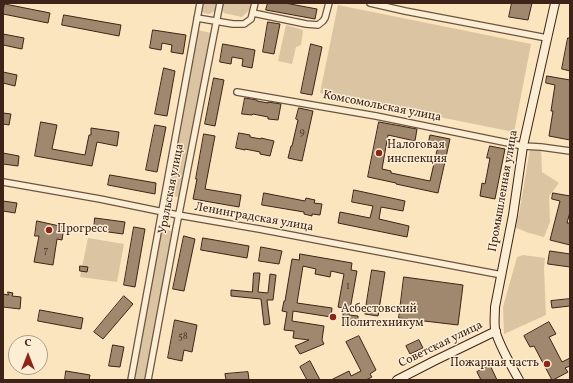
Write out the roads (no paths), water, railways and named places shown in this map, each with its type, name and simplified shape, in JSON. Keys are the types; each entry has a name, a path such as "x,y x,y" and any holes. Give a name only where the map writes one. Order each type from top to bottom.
{"main road":[{"name":"Промышленная улица","path":"519,380 497,337 494,318 495,306 513,215 524,146 555,3"},
{"name":"Советская улица","path":"397,380 496,332"}],"street":[{"name":"Уральская улица","path":"131,380 200,3"},
{"name":"Уральская улица","path":"148,380 178,215 220,3"},
{"path":"197,18 244,24 251,18 254,3"},
{"path":"253,13 318,25 325,18 329,3"},
{"path":"370,3 547,38"},
{"name":"Комсомольская улица","path":"237,92 376,116 524,146 541,146 570,151"},
{"name":"Ленинградская улица","path":"3,182 502,275"}],"place":[{"name":"Налоговая инспекция","path":"379,153"},
{"name":"Прогресс","path":"49,230"},
{"name":"Асбестовский Политехникум","path":"333,317"},
{"name":"Пожарная часть","path":"547,364"}]}
